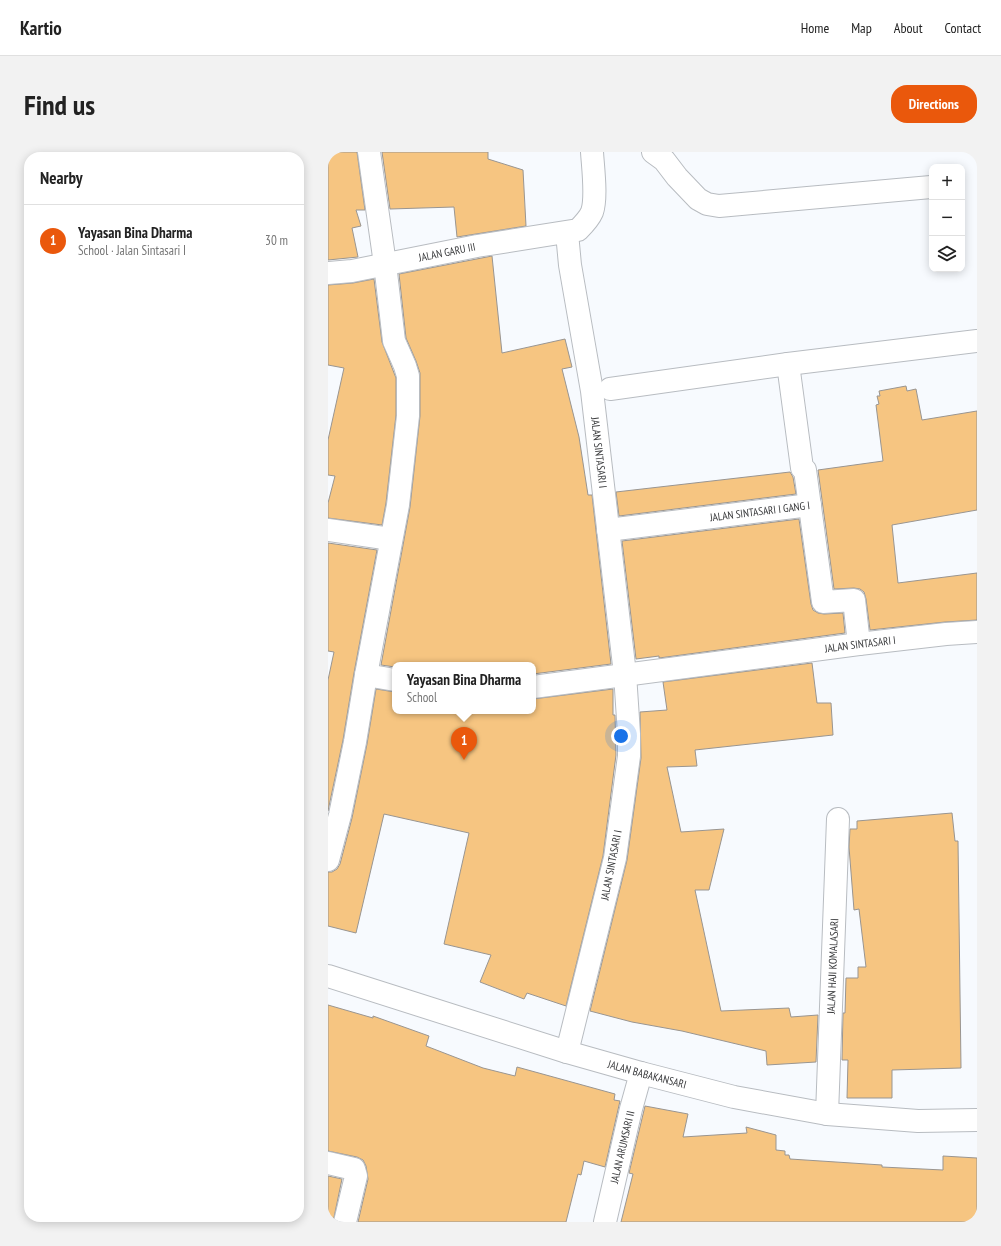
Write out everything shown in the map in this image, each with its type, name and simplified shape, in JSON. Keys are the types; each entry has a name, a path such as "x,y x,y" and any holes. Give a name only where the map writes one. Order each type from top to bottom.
{"street":[{"path":"328,860 340,815 379,612 398,505 408,416 408,376 394,341 369,152"},
{"path":"567,233 578,230 592,212 594,202 592,152"},
{"path":"653,152 664,160 698,200 707,204 719,206 929,187"},
{"name":"JALAN GARU III","path":"328,273 352,271 477,246 567,233"},
{"name":"JALAN SINTASARI I","path":"567,233 570,265 592,391 625,674 629,734 629,756 616,850 567,1052"},
{"path":"610,389 788,364 977,341"},
{"path":"788,364 802,468 805,470 810,505"},
{"name":"JALAN SINTASARI I GANG I","path":"608,530 810,505 823,602 854,600 859,644"},
{"path":"328,530 391,539"},
{"name":"JALAN SINTASARI I","path":"625,674 940,634 977,632"},
{"path":"536,687 625,674"},
{"path":"366,675 392,679"},
{"name":"JALAN HAJI KOMALASARI","path":"828,1114 838,819"},
{"name":"JALAN BABAKANSARI","path":"328,976 567,1052 734,1097 828,1114 918,1121 977,1120"},
{"name":"JALAN ARUMSARI II","path":"605,1222 641,1073"},
{"path":"328,1163 354,1169 356,1176 345,1222"}],"building":[{"path":"328,152 357,152 365,210 356,210 361,226 352,228 358,257 328,260"},
{"path":"382,152 488,152 488,159 523,170 526,226 457,237 454,207 390,209"},
{"path":"492,256 502,353 565,339 572,367 562,369 579,437 588,495 592,495 611,664 536,674 536,662 392,662 392,667 381,665 410,507 420,416 420,373 406,338 399,274"},
{"path":"374,279 382,342 396,378 396,415 382,525 328,518 328,503 335,476 328,475 328,440 344,368 328,365 328,285 353,283"},
{"path":"906,386 907,391 916,389 922,420 977,411 977,510 892,525 898,583 977,573 977,620 870,630 864,592 860,589 854,588 834,589 818,470 883,461 876,405 879,404 877,396 880,396 879,391"},
{"path":"790,472 793,477 796,494 619,516 616,492"},
{"path":"799,519 813,610 824,614 843,613 845,633 659,658 659,656 636,659 622,541"},
{"path":"328,543 377,550 343,740 328,811 328,680 334,652 328,651"},
{"path":"812,663 817,703 831,703 833,735 695,750 697,766 667,767 681,832 724,829 709,890 695,890 721,1011 789,1008 791,1017 818,1015 816,1062 767,1065 766,1051 682,1031 632,1022 590,1011 627,860 641,758 640,712 667,710 663,682"},
{"path":"376,689 392,692 392,714 536,714 536,699 613,689 616,755 603,856 566,1006 527,993 524,999 480,982 491,955 444,944 469,833 384,814 356,933 328,926 328,872 332,872 337,869 340,864 352,818 367,744"},
{"path":"952,813 955,841 958,841 961,1068 892,1070 892,1098 847,1098 848,1060 842,1060 843,1013 845,1013 846,978 858,978 858,967 866,967 859,909 854,910 849,847 850,829 857,829 857,821"},
{"path":"328,1005 373,1018 373,1016 429,1036 426,1046 483,1068 515,1076 517,1067 615,1094 614,1100 620,1101 605,1167 584,1161 581,1175 578,1174 566,1222 358,1222 368,1179 366,1166 363,1160 357,1157 328,1151"},
{"path":"645,1106 688,1114 683,1137 747,1133 746,1127 776,1135 776,1150 785,1151 785,1155 789,1155 790,1159 882,1165 882,1167 943,1170 943,1156 977,1158 977,1222 621,1222 633,1174 629,1173"},
{"path":"328,1176 342,1179 333,1222 328,1222"}],"place":[{"name":"Yayasan Bina Dharma","path":"464,760"}]}
